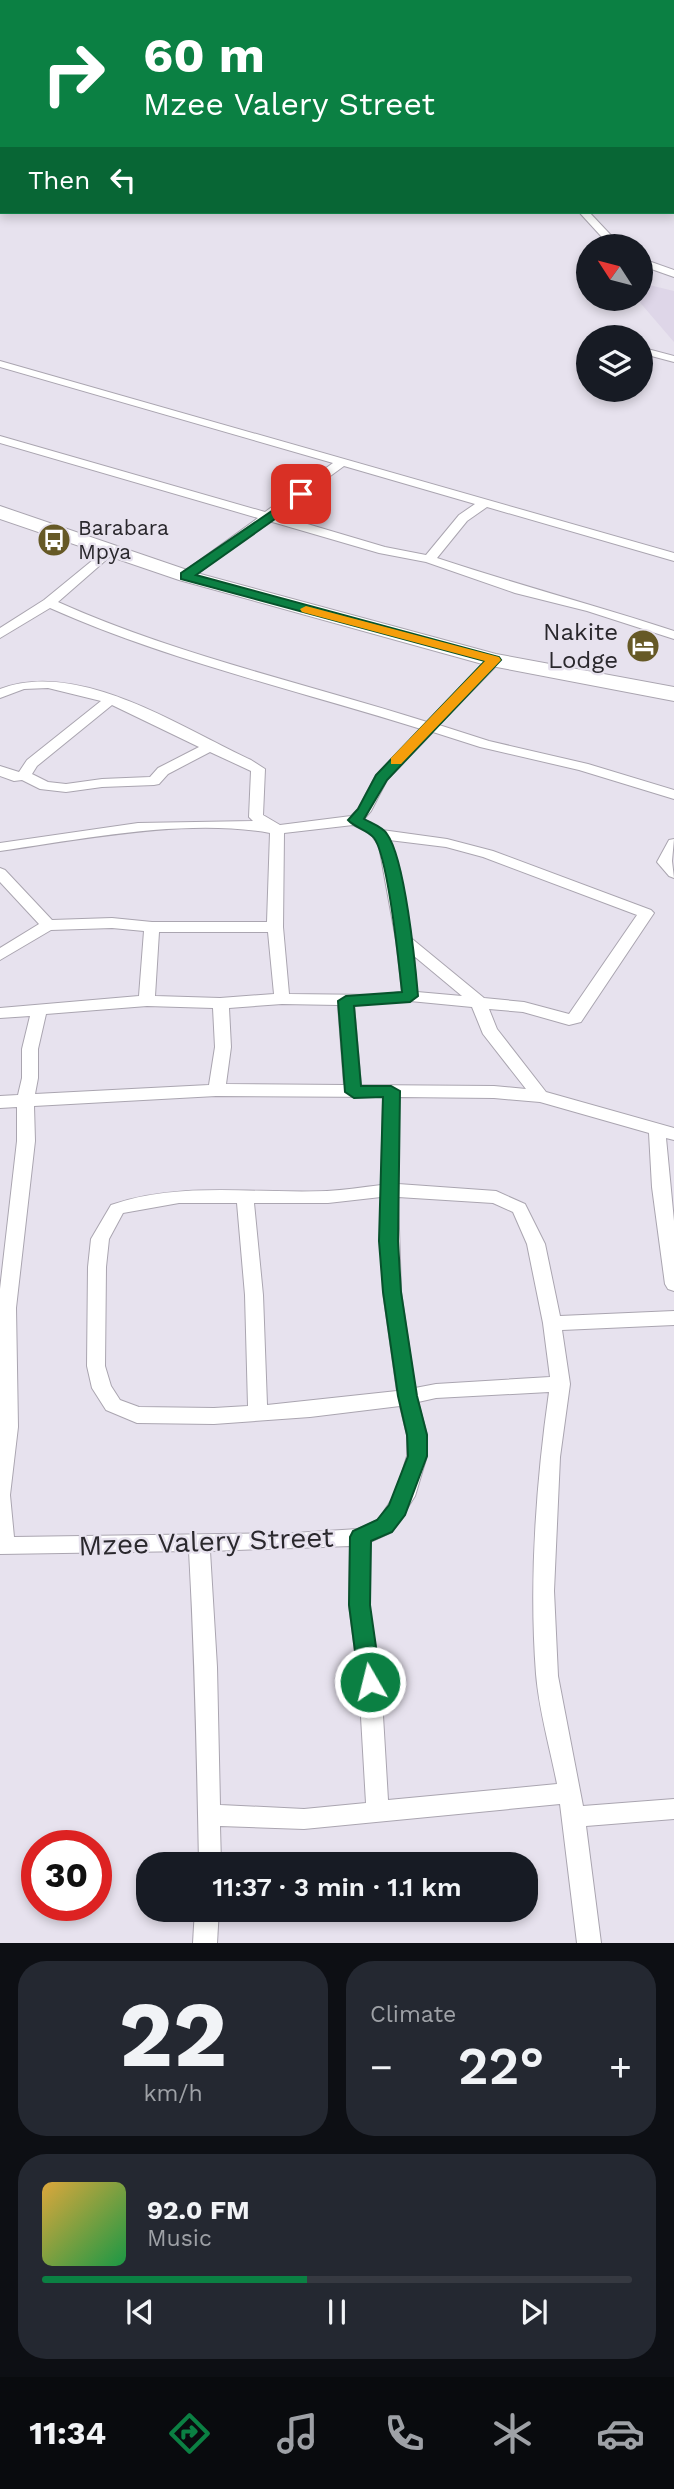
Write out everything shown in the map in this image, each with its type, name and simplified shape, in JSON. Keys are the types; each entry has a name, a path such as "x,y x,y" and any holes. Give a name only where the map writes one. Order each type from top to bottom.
{"highway":[{"path":"3,516 186,576 495,660 674,694"}],"street":[{"path":"586,214 605,234"},
{"path":"653,266 674,274"},
{"path":"653,353 674,359"},
{"path":"0,364 674,557"},
{"path":"0,439 271,515 383,550 429,559 520,590 592,608 674,635"},
{"path":"186,576 343,461"},
{"path":"429,559 463,518 483,504"},
{"path":"0,634 49,603 110,550"},
{"path":"49,603 94,623 276,683 485,744 583,767 674,795"},
{"path":"355,820 364,810 381,778 495,660"},
{"path":"0,694 19,684 39,683 67,687 160,720 258,769 256,817 277,830"},
{"path":"24,775 32,763 109,701"},
{"path":"0,770 14,777 24,775 45,786 66,788 102,783 154,781 163,771 210,747"},
{"path":"0,847 138,827 244,824 277,830 355,820 380,834 447,843 508,859 646,913 572,1020 524,1007 410,996 346,1001 147,1001 0,1013"},
{"path":"277,830 275,928 282,999"},
{"path":"380,834 388,853 404,940 410,996"},
{"path":"674,843 664,862 674,873"},
{"path":"0,873 48,925"},
{"path":"0,955 48,925 112,923 152,927 275,928"},
{"path":"147,1001 152,927"},
{"path":"404,940 478,1001 489,1030 540,1096"},
{"path":"346,1001 354,1092"},
{"path":"216,1090 224,1052 224,1020 220,1003"},
{"path":"2,1546 0,1495 4,1427 4,1308 26,1141 25,1100 30,1078 30,1049 39,1011"},
{"path":"0,1102 216,1090 391,1091 540,1096 665,1132 658,1177 666,1213 674,1284"},
{"name":"Mzee Valery Street","path":"2,1546 200,1544 360,1537 385,1526 405,1496 418,1456 417,1435 407,1396 392,1292 389,1190 391,1091"},
{"path":"560,1384 470,1388 310,1409 214,1416 137,1415 113,1405 102,1388 96,1366 100,1238 117,1209 179,1197 328,1197 389,1190 496,1197 519,1208 536,1244 552,1324 560,1384 550,1457 544,1591 547,1676 574,1817 589,1943"},
{"path":"245,1198 254,1295 258,1411"},
{"path":"552,1324 674,1318"},
{"path":"360,1537 359,1605 370,1682 378,1812"},
{"path":"200,1544 206,1667 209,1852"},
{"path":"207,1815 304,1819 569,1793"},
{"path":"574,1817 674,1808"},
{"path":"205,1943 206,1922"}],"shaded area":[{"path":"653,286 674,291 674,342 648,312 653,312"}],"slow traffic":[{"path":"306,609 495,660 396,761"}],"place":[{"name":"Barabara Mpya","path":"54,540"},
{"name":"Nakite Lodge","path":"643,646"}],"route":[{"path":"301,494 186,576 495,660 381,778 364,810 355,820 380,834 386,846 404,940 410,996 346,1001 354,1092 391,1091 388,1241 396,1329 407,1396 417,1435 418,1456 398,1509 385,1526 360,1537 359,1605 370,1682"}]}
